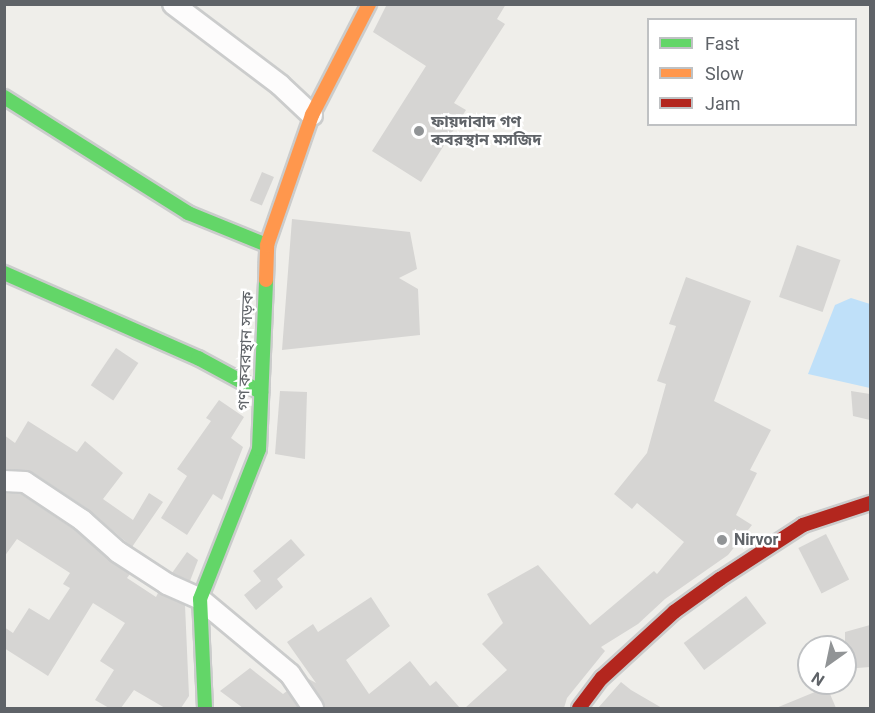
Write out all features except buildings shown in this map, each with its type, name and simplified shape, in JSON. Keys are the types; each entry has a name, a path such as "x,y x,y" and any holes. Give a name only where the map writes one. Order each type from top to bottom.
{"street":[{"path":"172,4 280,85 312,115"},
{"name":"গণ কবরস্থান সড়ক","path":"205,708 200,599 259,449 267,245 312,115 369,4"},
{"path":"4,97 188,213 267,245"},
{"path":"4,273 198,357 261,392"},
{"path":"4,481 25,482 82,520 118,552 167,584 200,599 290,674 313,708"},
{"path":"579,708 602,678 674,612 720,579 803,525 870,503"}],"water":[{"path":"851,298 870,304 870,388 808,374 835,305"}],"traffic: fast":[{"path":"4,97 188,213 267,245"},
{"path":"4,273 198,358 261,392"},
{"path":"205,708 200,599 259,449 266,280"}],"traffic: slow":[{"path":"266,280 267,245 312,115 369,4"}],"traffic: jam":[{"path":"579,708 602,678 674,612 720,579 803,525 870,503"}],"place":[{"name":"ফায়দাবাদ গণ কবরস্থান মসজিদ","path":"419,131"},
{"name":"Nirvor","path":"722,540"}]}
